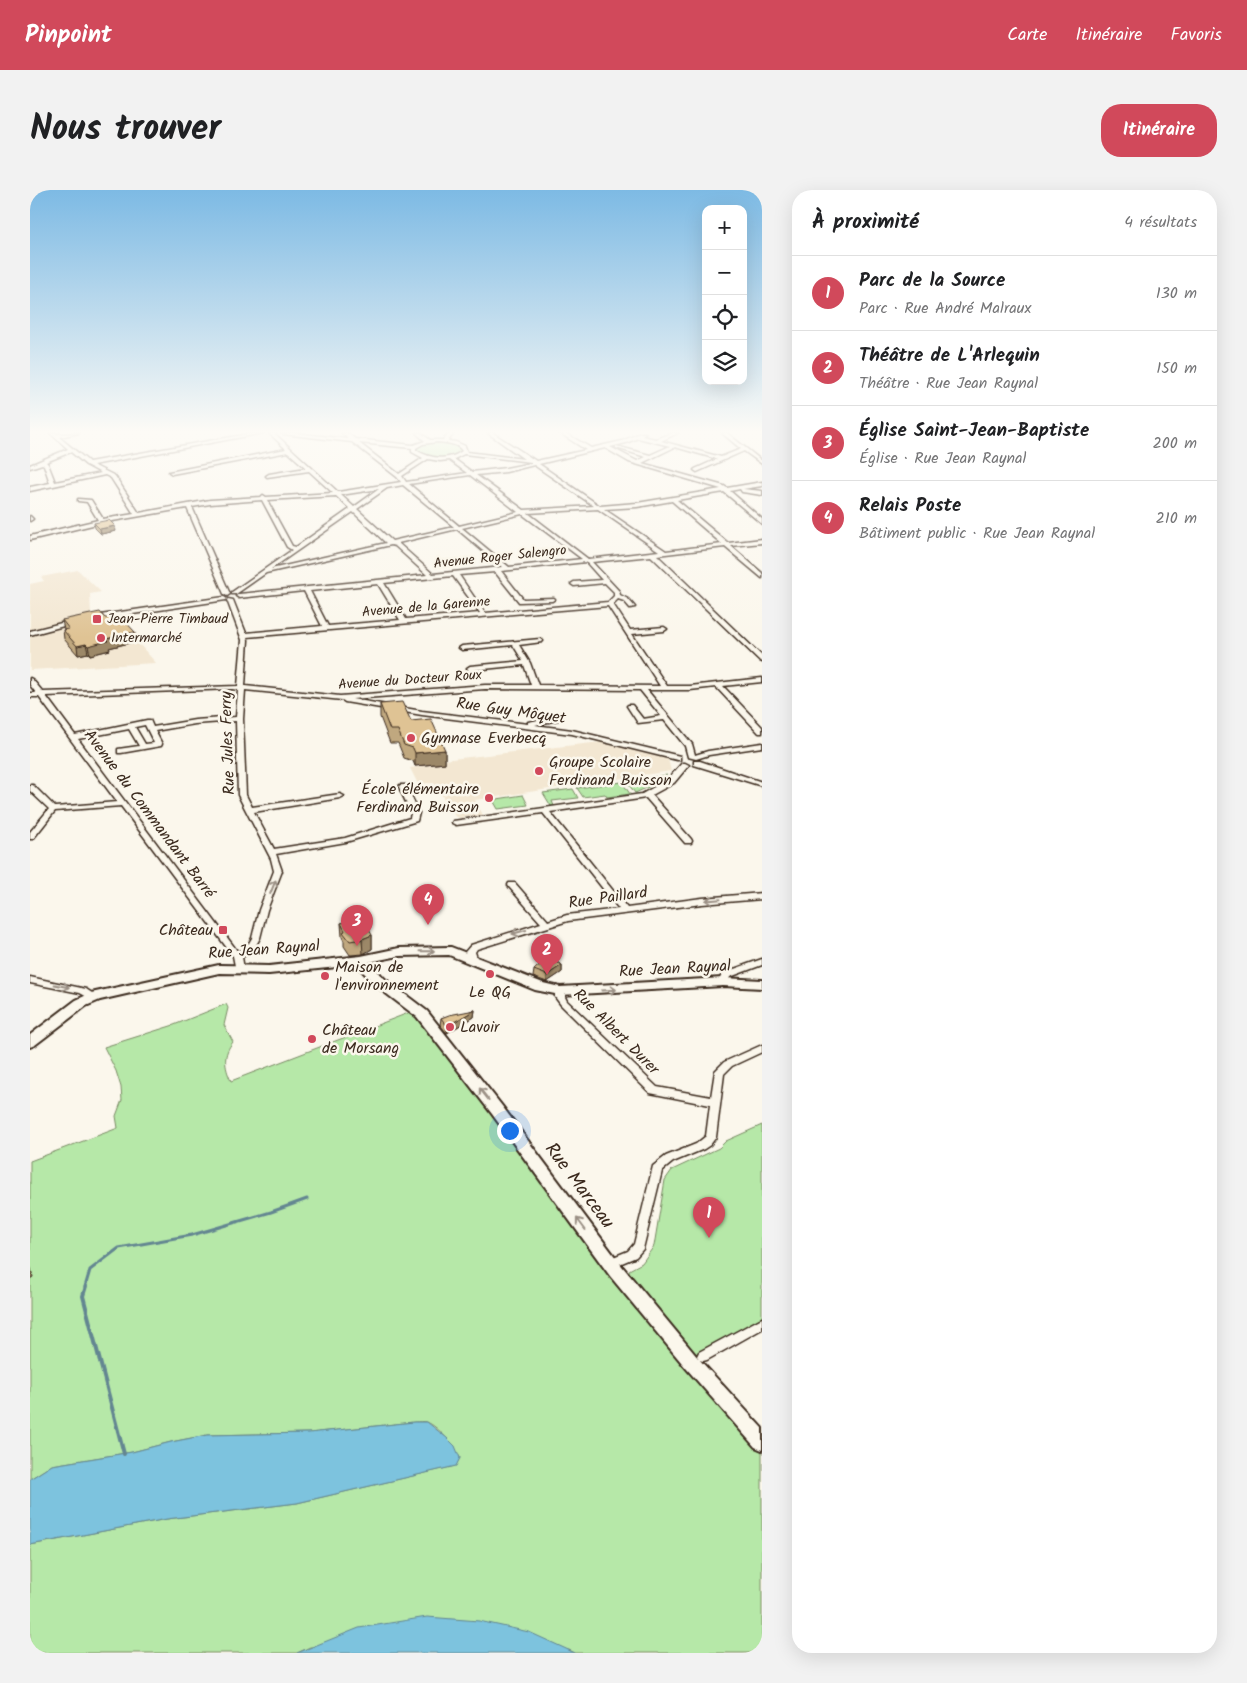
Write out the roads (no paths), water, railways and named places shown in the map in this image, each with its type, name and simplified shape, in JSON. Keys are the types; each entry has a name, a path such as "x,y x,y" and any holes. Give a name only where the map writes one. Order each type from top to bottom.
{"main road":[{"name":"Rue Jean Raynal","path":"30,1042 74,1008 93,997 238,962 269,970 361,960 415,951 451,951 540,987 560,991 724,982 762,984"},
{"name":"Rue Marceau","path":"361,960 380,982 422,1014 497,1110 610,1263 692,1363 762,1441"}],"street":[{"path":"89,501 101,521"},
{"path":"130,501 138,514"},
{"path":"30,538 138,514 228,501"},
{"path":"265,501 290,547 296,549"},
{"path":"344,501 431,576"},
{"path":"85,620 227,598 237,594 263,572 364,501"},
{"path":"426,501 508,569"},
{"path":"509,501 588,561 617,592 617,596"},
{"path":"589,501 665,553"},
{"path":"263,572 273,572 523,512 599,508 659,501"},
{"path":"676,501 762,576"},
{"path":"741,501 762,522"},
{"name":"Rue Jules Ferry","path":"189,506 244,635 240,719 242,790 249,810 271,852 278,871 263,910 258,934 249,950 238,962"},
{"name":"Avenue Roger Salengro","path":"237,594 380,582 665,553 762,541"},
{"path":"653,554 762,660"},
{"path":"496,570 521,601 552,598"},
{"path":"455,574 484,615"},
{"path":"574,584 607,581"},
{"path":"380,582 404,622"},
{"path":"306,589 326,628"},
{"path":"617,596 610,604 664,687"},
{"path":"617,596 626,600 632,607"},
{"name":"Avenue de la Garenne","path":"244,635 610,604"},
{"path":"30,633 77,622"},
{"path":"628,632 664,629"},
{"path":"462,648 540,641"},
{"path":"516,643 527,663 535,687"},
{"path":"472,673 470,668 527,663"},
{"name":"Avenue du Commandant Barré","path":"30,680 238,962"},
{"name":"Avenue du Docteur Roux","path":"30,695 140,689 241,687 340,698 486,687 719,686 762,680"},
{"path":"719,686 762,731"},
{"path":"641,687 689,746 695,758"},
{"name":"Rue Guy Môquet","path":"340,698 369,705 530,726 594,737 677,758"},
{"path":"630,706 641,720 666,718"},
{"path":"530,726 536,722 560,718"},
{"path":"151,730 207,720 240,719"},
{"path":"73,738 147,722 158,744 121,752"},
{"path":"131,726 143,747"},
{"path":"456,823 635,798 647,794 670,781 684,765 695,758 708,753 762,745"},
{"path":"684,765 677,758 682,755 695,758 762,784"},
{"path":"271,852 346,840 394,822 414,819 415,816 403,787"},
{"path":"30,788 54,809"},
{"path":"647,794 688,842"},
{"path":"249,810 340,796"},
{"path":"30,837 54,809 122,804"},
{"path":"545,810 624,910"},
{"path":"512,885 546,924"},
{"name":"Rue Paillard","path":"472,958 470,952 474,947 567,918 624,910 762,896"},
{"path":"724,982 726,975 762,962"},
{"path":"30,980 83,991 93,997"},
{"name":"Rue Albert Durer","path":"560,991 560,997 564,1003 654,1090 715,1102"},
{"path":"610,1263 632,1254 639,1246 657,1168 665,1160 708,1141 712,1134 719,1072 722,1068 762,1048"},
{"path":"703,1356 762,1323"}],"water":[{"path":"427,1422 455,1446 460,1458 456,1466 297,1503 167,1519 30,1545 30,1479 52,1465 132,1452 207,1435 309,1433"},
{"path":"427,1617 479,1621 529,1632 575,1653 297,1653 359,1628"}],"waterway":[{"path":"85,1287 90,1270 119,1248 192,1235 271,1212 307,1199"},
{"path":"86,1286 83,1296 124,1454"}],"place":[{"name":"Jean-Pierre Timbaud","path":"97,619"},
{"name":"Intermarché","path":"101,638"},
{"name":"Gymnase Everbecq","path":"411,738"},
{"name":"Groupe Scolaire Ferdinand Buisson","path":"539,771"},
{"name":"École élémentaire Ferdinand Buisson","path":"489,798"},
{"name":"Relais Poste","path":"428,925"},
{"name":"Château","path":"223,930"},
{"name":"Église Saint-Jean-Baptiste","path":"357,946"},
{"name":"Le QG","path":"490,974"},
{"name":"Théâtre de L'Arlequin","path":"547,975"},
{"name":"Maison de l'environnement","path":"325,976"},
{"name":"Lavoir","path":"450,1027"},
{"name":"Château de Morsang","path":"312,1039"},
{"name":"Parc de la Source","path":"709,1238"}]}
